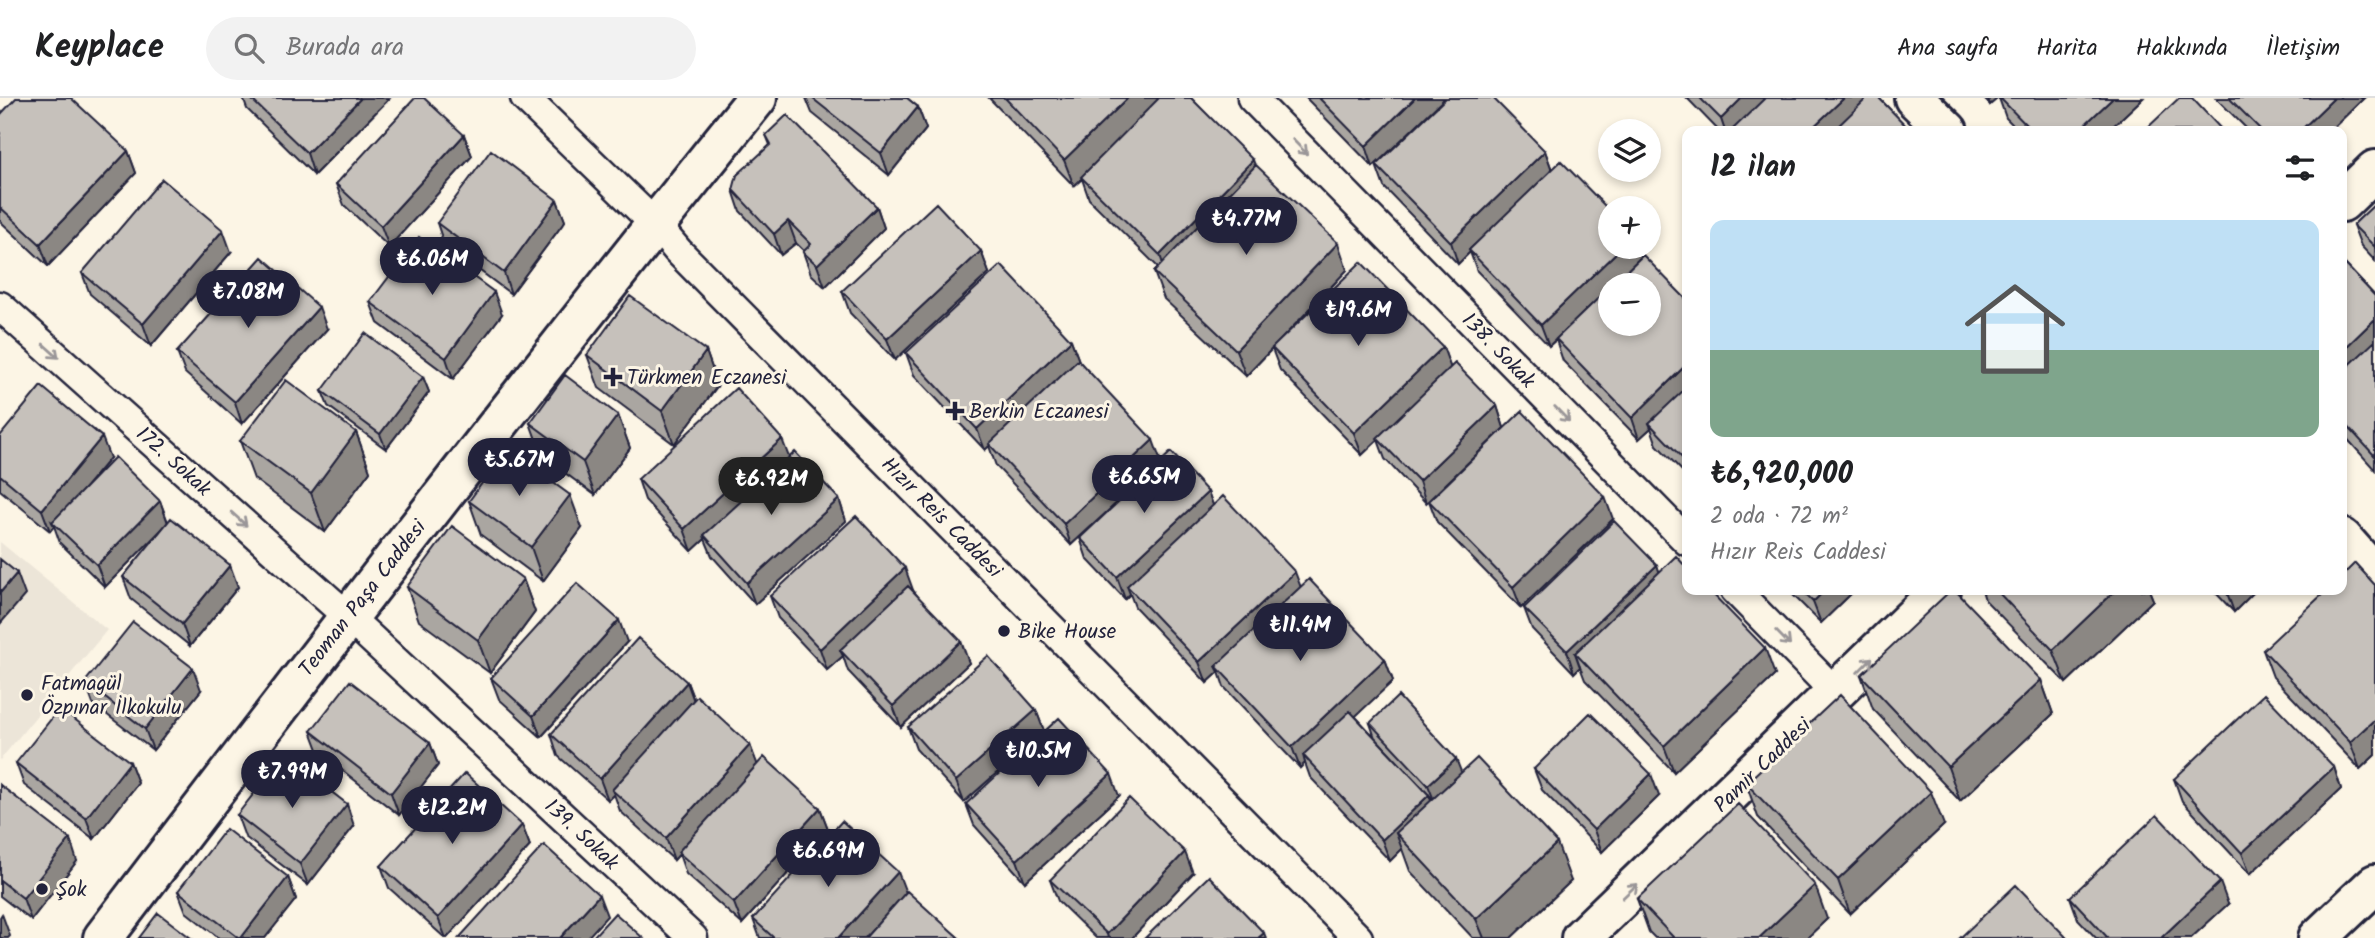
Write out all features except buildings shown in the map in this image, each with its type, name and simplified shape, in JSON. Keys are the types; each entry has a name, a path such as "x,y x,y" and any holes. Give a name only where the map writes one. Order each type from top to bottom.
{"street":[{"name":"Hızır Reis Caddesi","path":"524,98 655,224 678,251 1358,938"},
{"name":"Teoman Paşa Caddesi","path":"103,938 347,616 757,98"},
{"name":"138. Sokak","path":"1252,98 1682,536"},
{"path":"1914,98 1943,126"},
{"path":"2347,197 2375,170"},
{"name":"172. Sokak","path":"0,306 347,616"},
{"path":"2347,544 2375,575"},
{"path":"1740,595 1836,693"},
{"name":"Pamir Caddesi","path":"1581,938 1936,595"},
{"name":"139. Sokak","path":"347,616 693,938"},
{"path":"2318,938 2375,884"}],"shaded area":[{"name":"Fatmagül Özpınar İlkokulu","path":"0,542 107,630 0,760"}],"place":[{"name":"Türkmen Eczanesi","path":"613,377"},
{"name":"Berkin Eczanesi","path":"955,411"},
{"name":"Bike House","path":"1004,631"},
{"name":"Fatmagül Özpınar İlkokulu","path":"27,695"},
{"name":"Şok","path":"42,889"}]}
